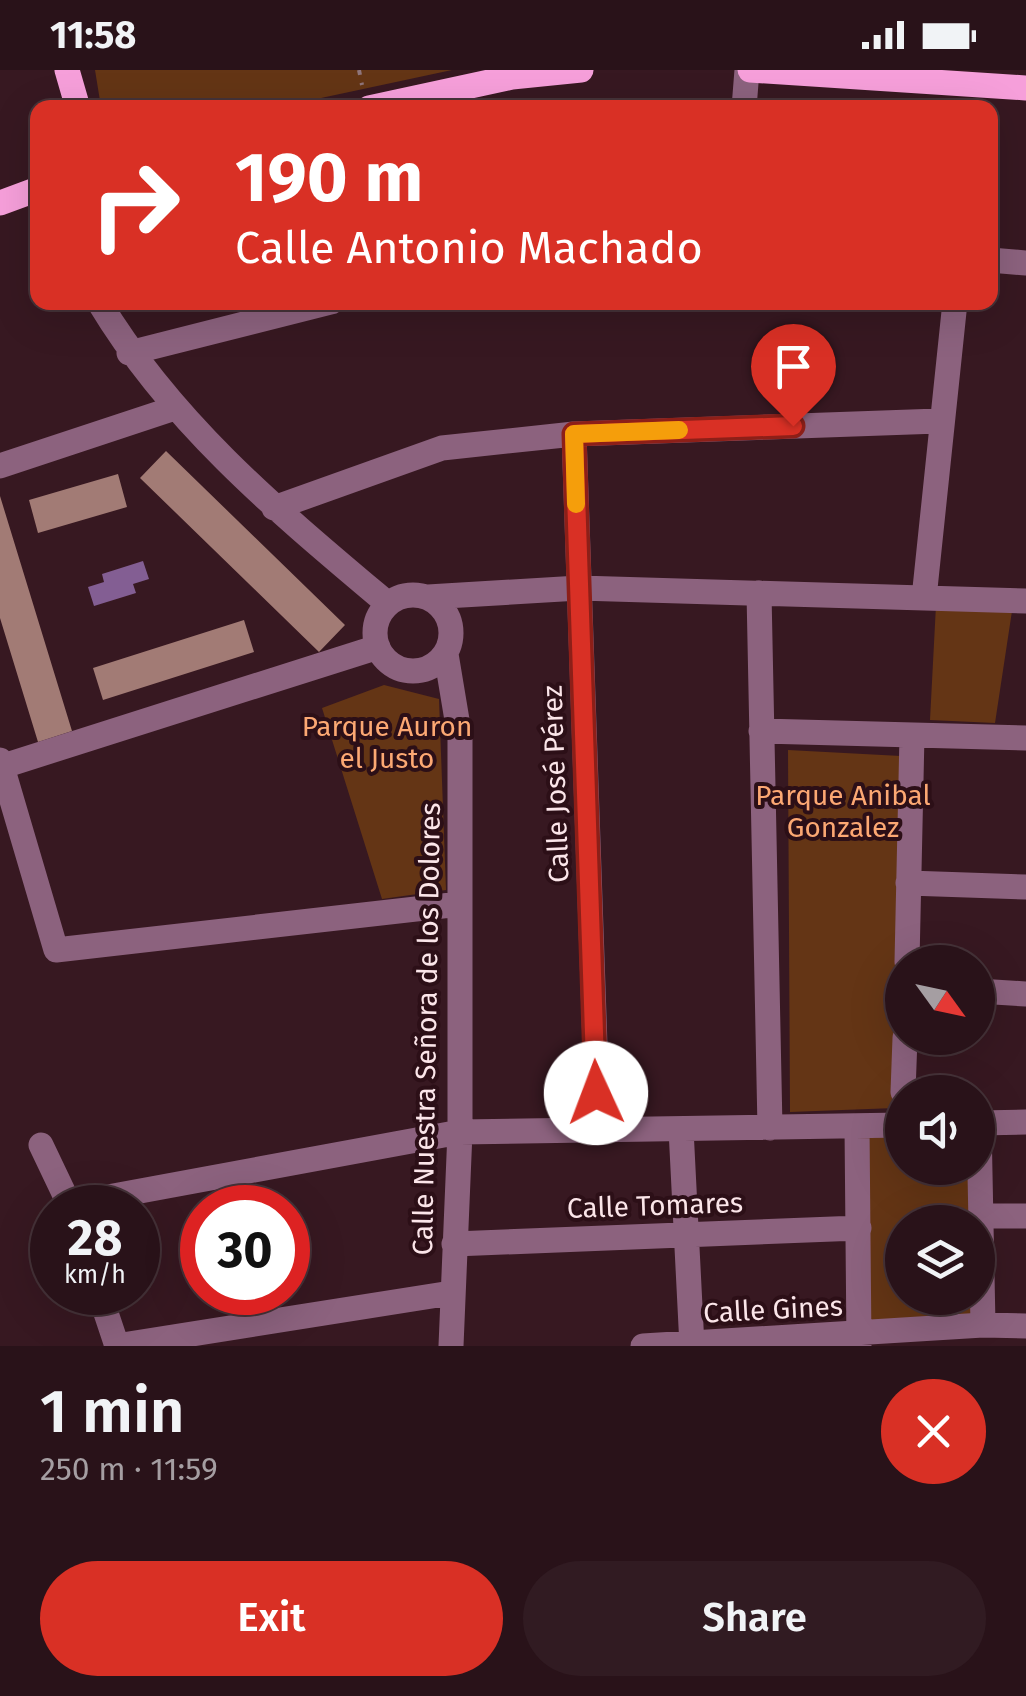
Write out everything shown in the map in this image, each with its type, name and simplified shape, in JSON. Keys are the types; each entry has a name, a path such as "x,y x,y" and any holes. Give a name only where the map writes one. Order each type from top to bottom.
{"main road":[{"path":"67,70 76,100"},
{"path":"403,100 512,74 581,70"},
{"path":"748,70 1026,88"},
{"path":"0,203 30,196"}],"street":[{"path":"745,100 748,70"},
{"path":"998,261 1026,263"},
{"path":"104,310 129,353 175,408 274,508 388,604"},
{"path":"129,353 299,310"},
{"path":"924,598 954,310"},
{"path":"0,466 175,408"},
{"path":"274,508 442,448 574,434 940,421"},
{"name":"Calle José Pérez","path":"574,434 598,1132"},
{"path":"428,598 444,610 450,621 446,654 435,666 410,672 387,662 378,647 376,626 388,604 412,594 428,598 579,588 1026,601"},
{"path":"758,594 770,1128"},
{"path":"378,647 1,764 56,950 460,904"},
{"name":"Calle Nuestra Señora de los Dolores","path":"446,654 460,738 460,1132 450,1346"},
{"path":"761,730 1026,738"},
{"path":"907,945 912,735"},
{"path":"908,883 1026,886"},
{"path":"995,992 1026,994"},
{"path":"995,1123 1026,1122"},
{"path":"160,1189 460,1132 885,1124"},
{"path":"856,1126 859,1340"},
{"path":"681,1129 692,1345"},
{"path":"41,1145 60,1185"},
{"path":"995,1216 1026,1216"},
{"name":"Calle Tomares","path":"454,1244 859,1228"},
{"path":"106,1315 116,1346 451,1293"},
{"path":"982,1315 982,1325"},
{"name":"Calle Gines","path":"643,1346 859,1340 982,1325 1026,1326"}],"green space":[{"path":"95,70 452,70 312,100 100,100"},
{"path":"936,605 1012,611 995,723 930,720"},
{"name":"Parque Auron el Justo","path":"384,685 439,699 446,890 382,899 322,708"},
{"name":"Parque Anibal Gonzalez","path":"788,750 901,756 898,945 885,945 885,1055 896,1055 896,1075 885,1075 885,1108 790,1112"},
{"path":"885,1125 885,1185 979,1185 979,1205 885,1205 885,1315 983,1315 983,1325 859,1335 857,1126"}],"shaded area":[{"path":"143,561 149,579 133,584 136,593 94,606 88,587 104,582 102,574"}],"building":[{"path":"166,451 345,625 319,652 140,478"},
{"path":"118,474 127,507 38,533 29,500"},
{"path":"0,496 72,731 38,742 0,618"},
{"path":"244,620 254,652 103,700 93,668"}],"slow traffic":[{"path":"576,504 574,434 679,430"}],"route":[{"path":"596,1093 574,434 793,426"}]}
